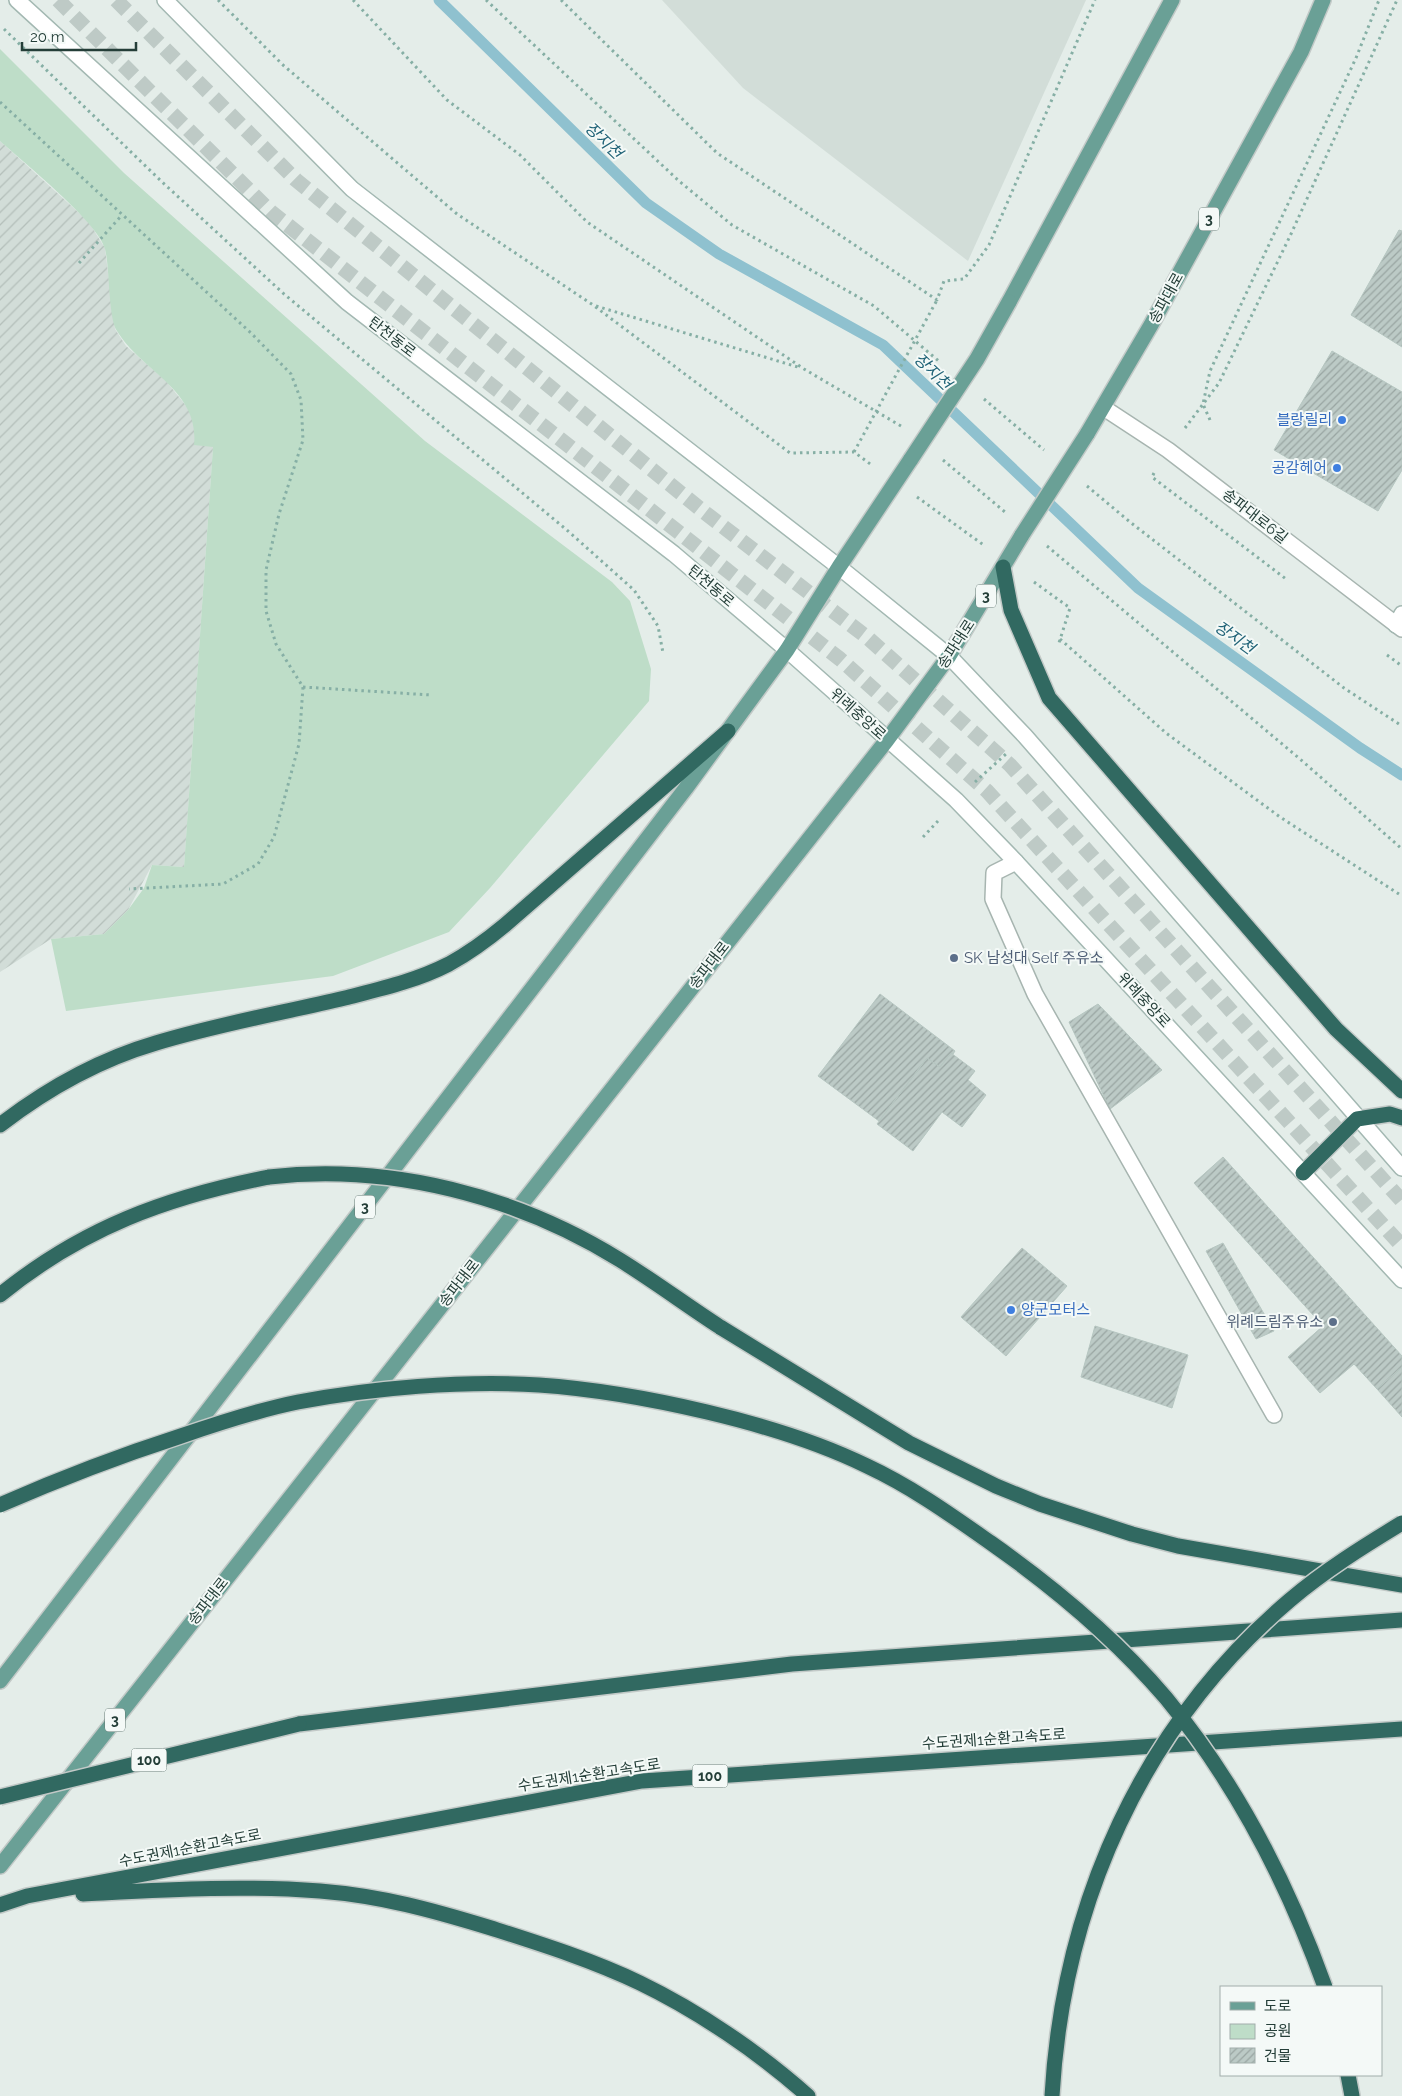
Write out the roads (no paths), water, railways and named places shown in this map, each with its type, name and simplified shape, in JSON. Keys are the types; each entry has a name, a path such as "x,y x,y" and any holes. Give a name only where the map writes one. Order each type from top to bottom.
{"highway":[{"path":"1005,564 1011,610 1049,698 1336,1029 1402,1091"},
{"path":"0,1125 61,1083 122,1054 207,1029 393,986 448,964 481,945 728,731"},
{"path":"1303,1173 1357,1119 1390,1114 1402,1118"},
{"path":"0,1295 49,1257 115,1223 184,1196 270,1176 306,1172 392,1178 493,1201 548,1222 619,1260 720,1327 909,1443 996,1486 1040,1504 1132,1534 1178,1546 1402,1585"},
{"path":"0,1505 109,1460 258,1412 323,1398 431,1387 537,1385 618,1394 712,1414 795,1437 868,1466 940,1507 1061,1595 1142,1671 1167,1699 1207,1753 1243,1809 1298,1916 1325,1986"},
{"path":"1052,2096 1055,2051 1061,2011 1086,1907 1122,1814 1145,1774 1210,1681 1258,1629 1324,1574 1402,1523"},
{"name":"100","path":"0,1797 299,1724 792,1664 1402,1620"},
{"name":"수도권제1순환고속도로","path":"0,1905 26,1896 642,1781 1402,1729"},
{"path":"26,1896 228,1887 321,1892 404,1902 528,1940 611,1970 668,1999 732,2038 808,2096"},
{"path":"1348,2076 1352,2096"}],"main road":[{"name":"탄천동로","path":"17,0 347,302 674,554 787,650"},
{"path":"165,0 352,189 839,567 949,656 1026,736 1357,1119 1402,1168"},
{"name":"3","path":"0,1681 728,731 787,650 839,567 977,359 1172,0"},
{"name":"송파대로","path":"0,1866 887,740 949,656 1022,535 1104,408 1301,52 1323,0"},
{"name":"송파대로6길","path":"1104,408 1168,450 1400,623"},
{"name":"위례중앙로","path":"787,650 956,800 1016,862 1402,1280"},
{"path":"1016,862 994,872 993,899 1035,994 1274,1415"}],"waterway":[{"name":"장지천","path":"439,0 646,203 719,254 883,345 1138,588 1360,748 1402,775"}],"tunnel":[{"path":"58,0 271,212 840,659 987,791 1402,1246"},
{"path":"116,0 296,180 704,512 868,638 1010,765 1402,1201"}],"place":[{"name":"블랑릴리","path":"1342,420"},
{"name":"공감헤어","path":"1337,468"},
{"name":"SK 남성대 Self 주유소","path":"954,958"},
{"name":"양군모터스","path":"1011,1310"},
{"name":"위례드림주유소","path":"1333,1322"}]}
